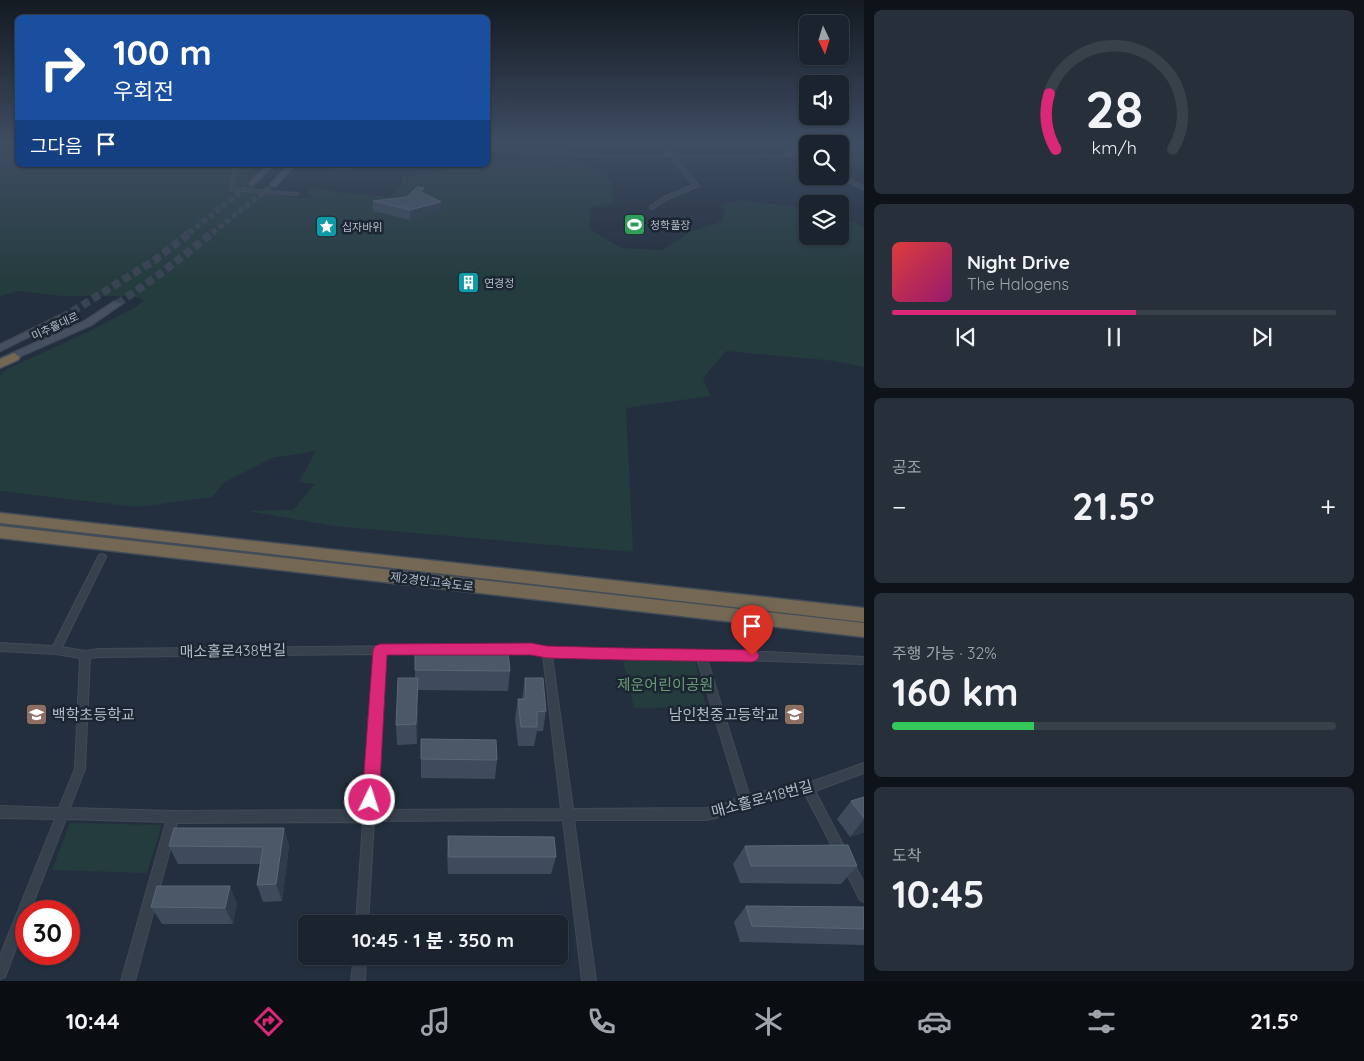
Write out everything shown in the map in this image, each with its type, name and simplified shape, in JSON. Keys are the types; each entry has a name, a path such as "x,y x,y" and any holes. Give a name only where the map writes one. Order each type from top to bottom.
{"highway":[{"path":"0,363 14,357"},
{"name":"제2경인고속도로","path":"0,518 234,552 864,630"},
{"name":"제2경인고속도로","path":"0,532 234,552 864,615"}],"main road":[{"name":"미추홀대로","path":"14,357 88,322 117,304"},
{"name":"미추홀대로","path":"0,348 62,318"}],"street":[{"path":"231,187 231,189 297,194"},
{"path":"652,207 668,197 694,187"},
{"path":"56,650 102,557"},
{"name":"매소홀로438번길","path":"0,647 56,650 86,655 99,653 531,649 547,652 862,660"},
{"path":"363,915 380,650"},
{"path":"547,652 589,981"},
{"path":"0,972 82,761 86,655"},
{"path":"701,655 745,800"},
{"name":"매소홀로418번길","path":"0,812 173,817 707,814 724,810 745,800 808,788 864,768"},
{"path":"808,788 864,896"},
{"path":"128,981 173,817"},
{"path":"358,981 359,965"}],"green space":[{"path":"0,187 252,187 293,198 312,198 307,190 320,188 337,192 390,197 399,187 612,187 613,202 590,209 590,229 621,248 662,250 692,231 721,222 725,211 720,206 739,200 799,208 799,245 849,245 849,221 864,227 864,367 834,361 726,351 703,378 710,396 626,408 633,552 334,526 248,511 293,510 315,484 299,482 316,451 272,458 225,482 212,497 137,507 0,491 0,375 5,370 88,332 134,308 144,300 133,296 62,296 20,291 0,296"},
{"name":"제운어린이공원","path":"623,661 695,661 706,707 634,708"},
{"path":"70,823 162,825 147,873 52,870"}],"building":[{"path":"417,187 424,188 421,192 441,202 410,210 373,201 407,197"},
{"path":"415,651 508,651 510,671 415,670"},
{"path":"398,678 418,678 416,724 396,725"},
{"path":"525,678 543,678 546,711 537,712 537,727 521,727 518,699 526,699"},
{"path":"421,739 496,740 497,760 421,759"},
{"path":"864,797 864,818 851,801"},
{"path":"174,828 284,828 276,884 257,885 263,847 169,846"},
{"path":"448,836 554,837 556,857 449,857"},
{"path":"848,845 857,866 751,866 745,846"},
{"path":"157,886 230,886 225,908 151,907"},
{"path":"746,906 864,907 864,929 752,926"}],"tunnel":[{"path":"189,233 247,187"},
{"path":"212,233 271,187"},
{"path":"62,318 155,260 191,232"},
{"path":"117,304 160,274 214,232"}],"place":[{"name":"청학풀장","path":"634,225"},
{"name":"십자바위","path":"326,227"},
{"name":"연경정","path":"468,283"},
{"name":"백학초등학교","path":"36,715"},
{"name":"남인천중고등학교","path":"795,715"}],"route":[{"path":"370,800 380,650 531,649 547,652 752,656"}]}
